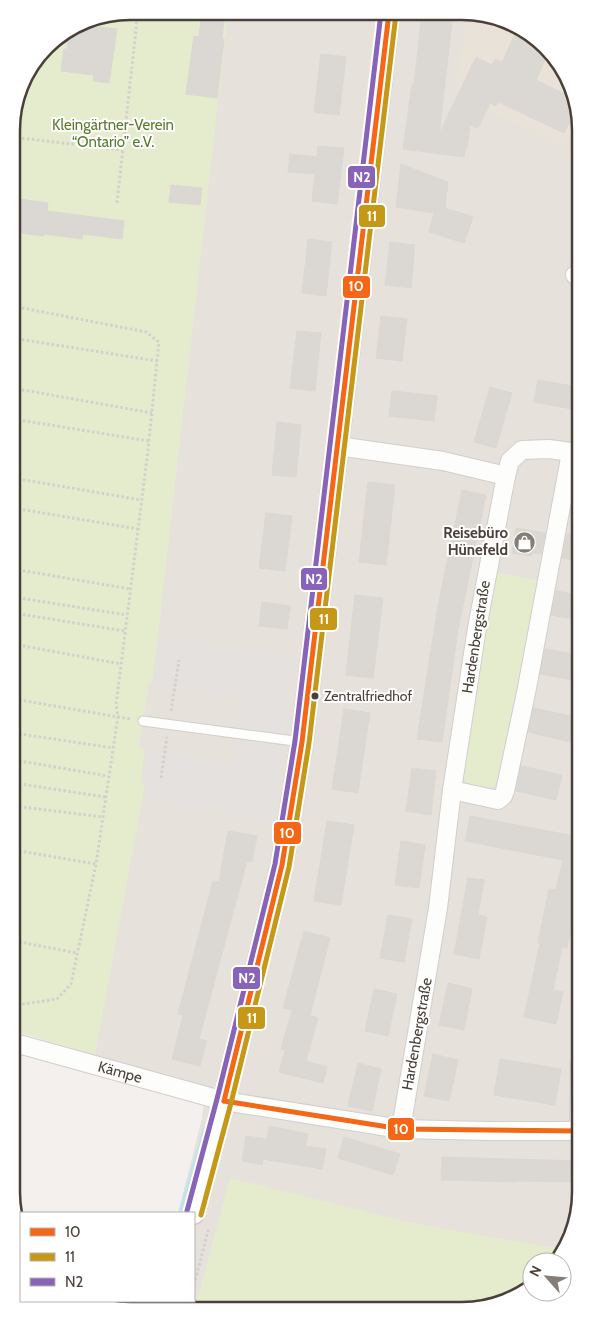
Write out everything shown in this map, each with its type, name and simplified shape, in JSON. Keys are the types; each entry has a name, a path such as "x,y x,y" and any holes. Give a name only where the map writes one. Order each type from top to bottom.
{"street":[{"path":"194,1212 224,1101 282,865 302,742 388,20"},
{"path":"338,446 444,462 506,476"},
{"name":"Hardenbergstraße","path":"400,1129 438,908 452,790 477,628 506,476 510,461 522,450 549,449 572,453"},
{"path":"452,790 498,800 505,791 572,468"},
{"name":"Kämpe","path":"20,1044 224,1101 400,1129 572,1131"}],"lane":[{"path":"143,721 302,742"}],"path":[{"path":"117,203 137,20"},
{"path":"20,138 122,150"},
{"path":"20,308 146,332 159,342 149,441 116,705 118,716 96,864 71,984 57,999 24,1004 20,1003"},
{"path":"20,339 157,361"},
{"path":"20,389 152,413"},
{"path":"20,420 149,441"},
{"path":"20,479 141,500"},
{"path":"20,509 138,529"},
{"path":"20,570 130,589"},
{"path":"20,598 127,615"},
{"path":"20,614 125,631"},
{"path":"20,645 121,664"},
{"path":"20,700 143,721"},
{"path":"20,734 113,748"},
{"path":"20,761 108,776"},
{"path":"20,784 106,797"},
{"path":"20,807 103,817"},
{"path":"20,851 96,864"},
{"path":"20,943 77,952"}],"shaded area":[{"path":"462,20 483,22 510,31 540,52 564,88 571,116 572,130 572,1199 564,1234 554,1252 522,1252 522,1284 504,1294 476,1301 195,1302 195,1212 178,1212 202,1118 204,1103 96,1055 20,1032 20,123 22,109 31,82 43,63 58,47 88,28 116,21"},
{"path":"467,20 483,22 510,31 540,52 564,88 571,116 572,150 454,94"},
{"name":"Zentralfriedhof","path":"158,636 293,656 271,821 143,797 145,784 141,783 145,749 234,764 244,696 152,684"}],"green space":[{"name":"Kleingärtner-Verein “Ontario” e.V.","path":"130,20 227,20 158,636 152,684 149,683 139,748 145,749 141,783 145,784 95,1055 20,1032 20,123 28,88 43,63 58,47 88,28 116,21"},
{"path":"497,573 540,581 497,782 491,788 484,789 468,785 462,777 480,660"},
{"path":"230,1178 411,1223 556,1248 554,1252 522,1252 522,1284 510,1291 490,1298 462,1302 197,1302"}],"building":[{"path":"201,20 224,20 222,39 224,39 217,98 186,94 194,36 201,37 199,36"},
{"path":"421,20 452,20 439,134 476,57 492,65 495,59 502,62 515,34 540,52 546,59 536,80 566,95 571,119 564,133 498,102 496,106 490,103 478,128 470,125 464,157 403,149 412,84 414,85"},
{"path":"94,26 117,29 109,83 93,81 94,75 61,71 64,49 67,49 68,40 88,28"},
{"path":"321,54 346,57 339,115 314,112"},
{"path":"318,146 344,148 337,204 312,201 315,174 288,172 290,154 317,157"},
{"path":"401,164 448,182 445,208 473,217 464,243 429,232 434,213 396,207"},
{"path":"171,185 202,188 200,205 169,202"},
{"path":"20,199 48,203 47,211 124,221 122,239 83,234 82,239 44,234 44,236 20,233"},
{"path":"308,239 332,242 326,296 302,293"},
{"path":"390,242 415,245 411,288 385,285"},
{"path":"381,316 407,319 402,361 376,358"},
{"path":"297,331 321,333 315,391 290,388"},
{"path":"538,380 572,386 572,409 534,402"},
{"path":"490,387 512,393 496,448 474,442"},
{"path":"392,391 437,396 434,421 389,416"},
{"path":"277,422 301,425 296,477 272,475"},
{"path":"368,482 395,485 386,565 359,562"},
{"path":"462,490 486,495 458,630 442,742 417,739 438,606"},
{"path":"266,513 292,516 285,571 259,568"},
{"name":"Reisebüro Hünefeld","path":"516,528 545,533 541,554 533,553 532,556 512,553"},
{"path":"567,534 572,535 572,560 562,558"},
{"path":"556,591 572,594 572,619 551,615"},
{"path":"355,595 383,598 373,678 346,675"},
{"path":"262,602 290,606 287,629 259,626"},
{"path":"545,649 572,654 572,680 540,674"},
{"path":"534,708 572,716 570,742 528,732"},
{"path":"344,709 370,713 358,793 332,789"},
{"path":"521,766 562,775 556,800 516,791"},
{"path":"412,768 436,771 431,815 406,811"},
{"path":"470,816 572,836 572,924 567,948 562,947 553,990 563,992 556,1024 524,1017 540,943 538,943 549,889 556,890 563,860 465,841"},
{"path":"327,821 354,825 341,905 314,901"},
{"path":"228,831 257,836 252,862 247,861 199,1039 207,1041 200,1066 172,1059 183,1015 178,1014 213,881 219,882"},
{"path":"401,841 425,845 419,888 395,885"},
{"path":"468,878 484,880 478,915 487,917 479,959 454,954"},
{"path":"388,915 412,919 404,962 380,958"},
{"path":"304,931 330,938 310,1015 318,1018 306,1061 327,1067 323,1083 279,1072 285,1050 281,1049 292,1010 283,1008"},
{"path":"448,983 472,989 464,1030 439,1025"},
{"path":"374,989 397,994 388,1036 365,1031"},
{"path":"433,1054 458,1060 449,1101 424,1096"},
{"path":"500,1059 561,1069 555,1105 494,1095"},
{"path":"358,1063 381,1069 372,1111 348,1106"},
{"path":"269,1126 308,1134 305,1146 326,1149 322,1169 263,1159 262,1165 242,1161 246,1136 267,1139"},
{"path":"344,1137 400,1154 393,1175 338,1158"},
{"path":"442,1157 572,1161 572,1182 441,1180"}],"waterway":[{"path":"181,1212 205,1130"}],"transit line":[{"name":"N2","path":"187,1211 217,1099 275,864 295,741 380,20"},
{"name":"10","path":"224,1101 282,865 302,742 388,20"},
{"name":"11","path":"201,1215 231,1103 289,867 309,743 395,20"},
{"name":"10","path":"224,1101 401,1129 572,1131"}],"place":[{"name":"Reisebüro Hünefeld","path":"524,542"},
{"name":"Zentralfriedhof","path":"315,696"}]}
